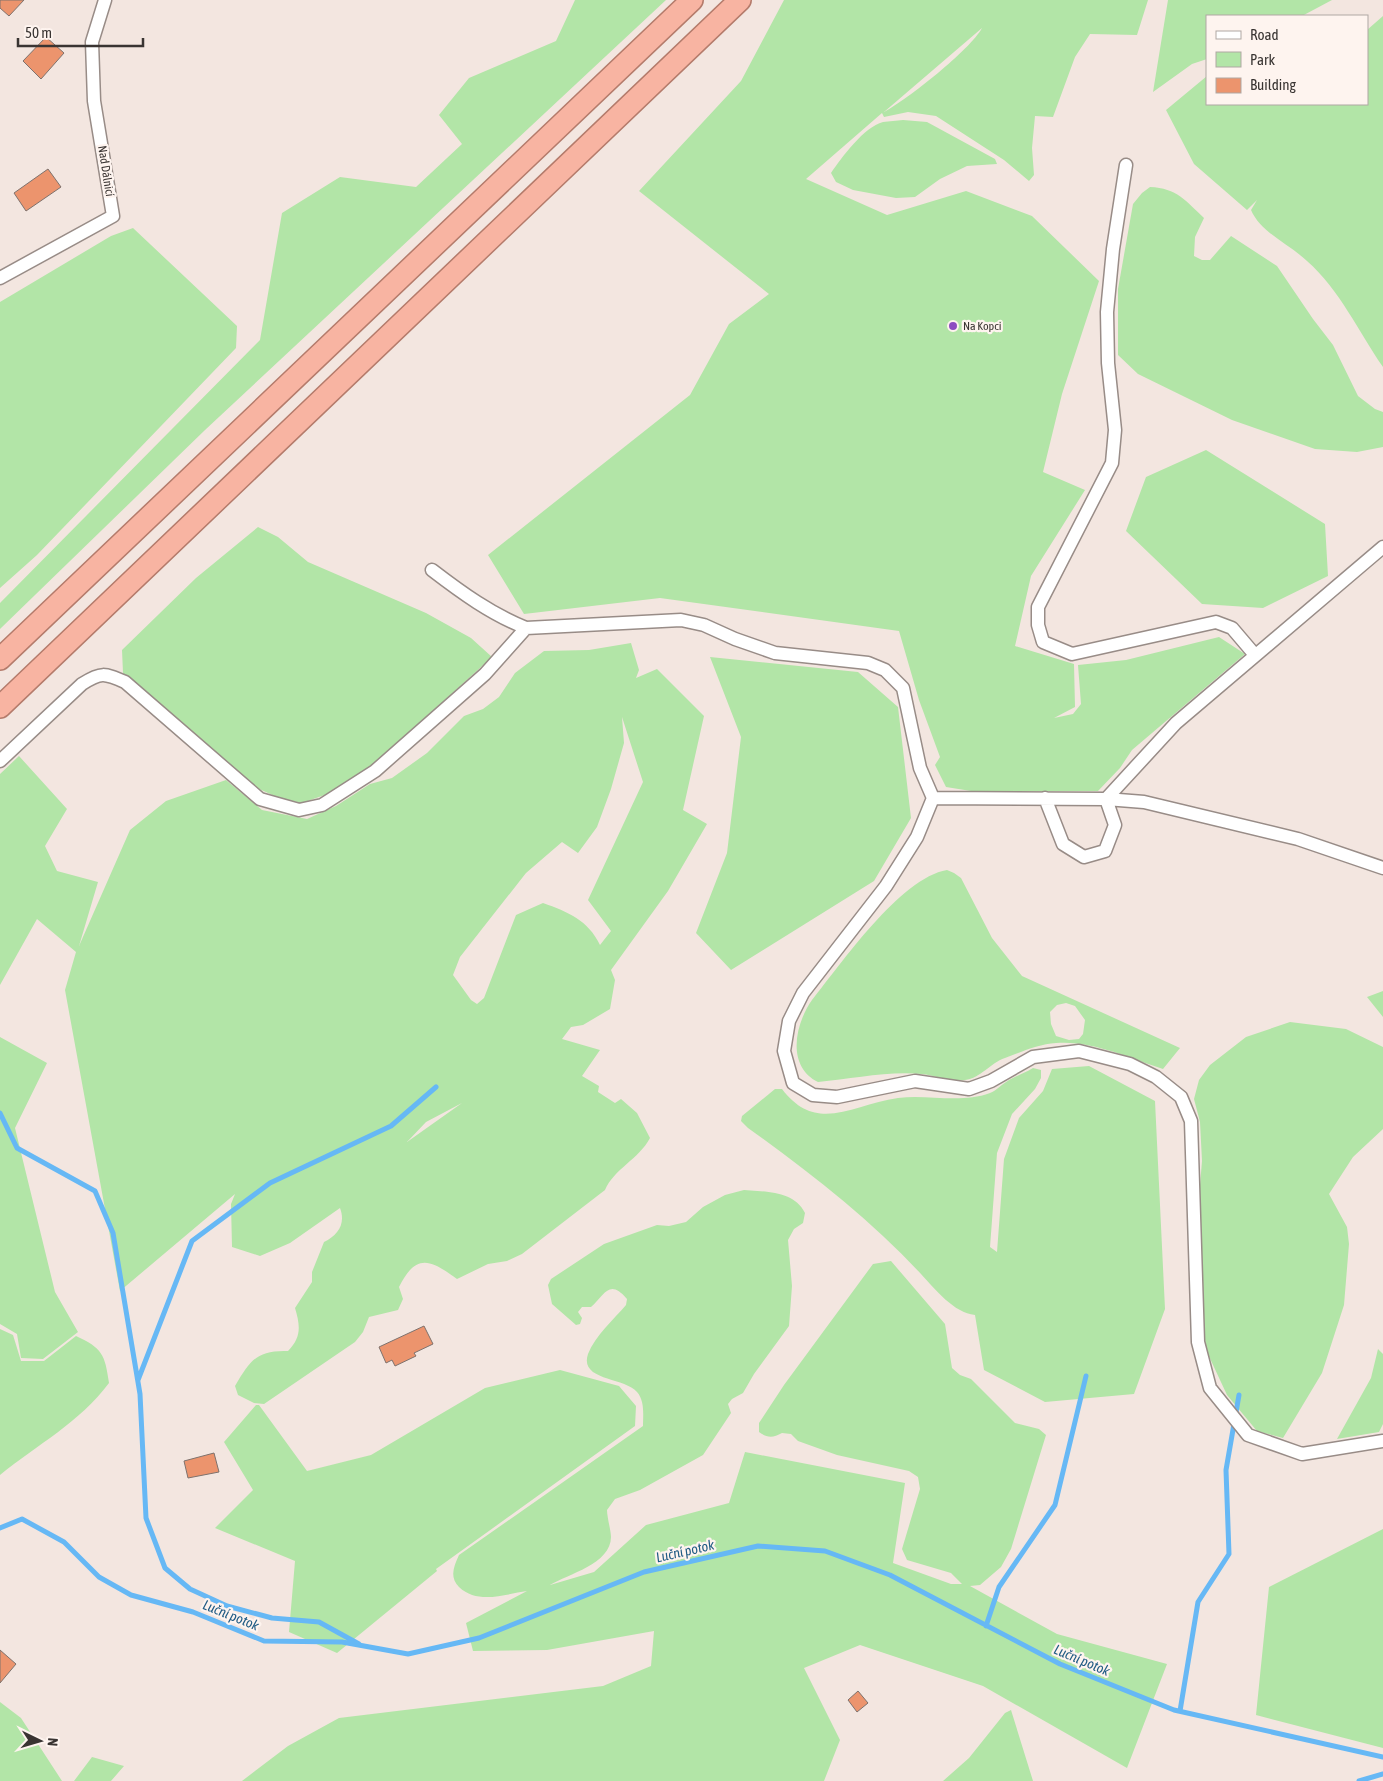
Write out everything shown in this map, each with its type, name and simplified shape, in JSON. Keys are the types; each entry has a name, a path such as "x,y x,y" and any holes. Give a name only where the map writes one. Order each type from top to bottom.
{"highway":[{"path":"0,659 692,0"},
{"path":"0,707 740,0"}],"street":[{"name":"Nad Dálnicí","path":"0,278 113,216 94,101 92,42 105,0"},
{"path":"1126,165 1113,249 1107,312 1108,363 1115,430 1112,463 1038,607 1038,625 1043,642 1072,654 1216,622 1232,628 1256,655"},
{"path":"1106,798 1176,723 1383,547"},
{"path":"432,570 468,597 506,620 526,628 680,620 704,624 735,639 775,653 868,664 884,670 902,688 920,768 933,798 917,837 886,886 803,994 789,1021 784,1051 792,1083 812,1095 837,1097 915,1081 969,1089 991,1081 1034,1057 1079,1052 1130,1064 1156,1077 1181,1097 1191,1120 1198,1342 1210,1388 1248,1435 1302,1454 1383,1441"},
{"path":"0,761 82,684 97,674 109,675 125,682 260,799 299,810 322,805 375,771 485,674 526,628"},
{"path":"933,798 1106,798 1144,802 1298,839 1383,868"},
{"path":"1045,798 1063,844 1084,857 1105,851 1109,843 1115,825 1106,798"}],"green space":[{"path":"575,0 666,0 205,430 0,629 0,603 260,340 282,213 340,177 416,187 462,144 439,115 469,78 556,41"},
{"path":"784,0 1148,0 1137,35 1090,34 1075,57 1053,117 1035,116 1032,148 1034,175 1029,181 1004,160 936,116 908,112 884,117 882,113 806,179 887,215 966,191 1032,216 1099,281 1062,394 1043,472 1085,490 1031,576 1015,646 1074,664 1075,707 1054,718 1073,714 1081,704 1078,665 1126,660 1219,637 1245,654 1132,750 1120,768 1098,791 971,791 946,787 935,765 940,757 919,700 899,631 660,598 524,614 488,555 690,395 729,324 769,294 639,191 741,81","holes":["982,28 952,61 895,106 884,112"]},
{"path":"1168,0 1332,0 1304,15 1206,15 1206,59 1192,64 1153,92"},
{"path":"1383,16 1383,367 1348,311 1319,272 1261,225 1251,210 1257,200 1247,210 1194,164 1166,110 1206,77 1206,105 1368,105 1368,29"},
{"path":"903,120 927,122 995,159 997,164 967,166 940,179 915,197 896,198 853,190 836,182 831,173 861,136 883,122"},
{"path":"1150,187 1174,193 1186,201 1204,218 1195,237 1194,256 1202,260 1210,260 1231,236 1277,266 1333,345 1358,396 1375,409 1383,412 1383,447 1357,452 1315,449 1232,420 1138,374 1118,355 1118,289 1133,204"},
{"path":"133,228 237,326 236,348 37,555 0,588 0,302 111,236"},
{"path":"1206,450 1325,524 1328,576 1263,608 1202,604 1126,531 1146,477"},
{"path":"258,527 278,537 308,562 426,613 471,638 492,657 379,760 336,791 302,803 279,798 257,788 123,673 122,650 196,578"},
{"path":"631,643 639,670 636,678 657,669 704,716 683,810 707,824 668,891 611,970 615,980 610,1009 583,1025 571,1027 562,1039 600,1050 582,1076 599,1086 598,1092 615,1103 621,1099 637,1113 650,1138 640,1152 614,1176 605,1190 522,1254 507,1261 488,1264 457,1279 439,1267 424,1263 418,1264 405,1276 399,1287 403,1299 398,1310 369,1317 363,1332 355,1342 264,1404 254,1403 238,1395 235,1386 255,1359 268,1353 288,1351 296,1341 299,1325 295,1308 312,1282 312,1272 324,1242 340,1228 342,1214 340,1208 290,1243 260,1256 232,1247 231,1204 235,1194 120,1291 65,990 76,952 37,919 0,985 0,774 19,756 67,809 45,846 57,871 98,882 79,946 130,830 166,801 226,780 262,810 307,819 336,806 370,784 392,778 427,753 464,716 483,709 499,697 515,673 544,651 589,650","holes":["622,717 643,782 588,900 611,931 600,945 590,929 583,923 561,910 543,903 516,915 484,998 477,1004 471,1000 453,975 460,957 526,873 562,842 578,853 597,827 611,789 624,743","462,1103 407,1142 426,1122"]},
{"path":"710,657 858,672 898,707 911,818 874,881 731,970 696,933 727,853 741,737"},
{"path":"947,870 961,878 992,938 1022,976 1180,1048 1163,1069 1097,1047 1083,1044 1056,1043 1037,1047 1005,1058 971,1079 959,1081 908,1073 882,1074 818,1082 808,1075 801,1066 798,1055 798,1032 806,1010 839,965 873,924 910,888 929,876","holes":["1066,1003 1075,1006 1085,1020 1083,1034 1079,1039 1069,1040 1056,1036 1051,1024 1050,1012 1057,1005"]},
{"path":"1383,991 1383,1017 1367,997"},
{"path":"1290,1022 1346,1029 1383,1047 1383,1129 1353,1157 1329,1194 1347,1227 1349,1244 1344,1305 1322,1373 1283,1438 1257,1431 1227,1395 1207,1352 1200,1309 1199,1197 1202,1161 1200,1122 1194,1099 1199,1080 1210,1065 1246,1037"},
{"path":"0,1037 47,1063 15,1128 55,1292 78,1332 43,1359 21,1358 17,1334 0,1324"},
{"path":"1089,1066 1155,1101 1165,1309 1134,1394 1045,1402 984,1370 975,1315 952,1305 860,1215 741,1121 742,1116 775,1089 782,1089 795,1103 809,1111 822,1114 836,1113 898,1098 967,1098 979,1096 992,1092 1009,1080 1033,1068 1041,1070 1041,1078 1035,1089 1012,1114 997,1153 990,1247 997,1252 1004,1159 1019,1118 1043,1091 1052,1069"},
{"path":"744,1190 771,1192 787,1197 794,1200 805,1213 803,1223 794,1229 788,1240 792,1286 789,1326 754,1374 743,1393 732,1399 728,1404 731,1413 703,1455 640,1490 615,1499 607,1510 611,1537 609,1546 604,1554 587,1567 550,1585 594,1572 646,1525 729,1503 745,1452 905,1483 893,1563 951,1584 962,1584 951,1573 907,1560 902,1549 920,1489 918,1477 909,1471 837,1455 798,1441 791,1434 782,1433 770,1437 759,1432 759,1423 784,1385 873,1264 891,1261 945,1324 952,1368 960,1375 971,1379 1015,1423 1039,1429 1046,1435 1011,1549 1001,1567 980,1585 970,1586 1057,1634 1167,1664 1127,1768 983,1686 860,1645 804,1668 840,1740 824,1781 242,1781 288,1746 339,1718 603,1686 651,1666 654,1631 547,1650 473,1651 466,1623 527,1591 492,1597 475,1596 466,1592 456,1583 453,1575 454,1567 459,1555 643,1426 642,1404 637,1392 631,1387 596,1374 587,1363 591,1347 626,1305 627,1299 621,1293 611,1289 591,1307 582,1307 578,1312 582,1318 580,1324 576,1325 552,1304 548,1285 551,1279 604,1244 657,1225 669,1226 686,1222 703,1207 725,1195"},
{"path":"0,1329 13,1335 21,1361 44,1361 76,1336 85,1340 101,1353 106,1365 109,1383 85,1410 71,1422 0,1475"},
{"path":"1378,1349 1383,1354 1383,1424 1379,1432 1337,1439 1371,1378"},
{"path":"560,1370 619,1386 636,1406 635,1426 436,1569 437,1571 337,1653 289,1632 295,1561 215,1528 253,1490 224,1442 256,1405 259,1405 307,1471 371,1455 485,1388"},
{"path":"1383,1529 1383,1748 1256,1715 1269,1587"},
{"path":"0,1702 21,1718 62,1781 0,1781"},
{"path":"1011,1710 1033,1781 943,1781 969,1758 1005,1713"},
{"path":"92,1757 124,1766 111,1781 74,1781"}],"building":[{"path":"0,0 24,0 9,16 0,8"},
{"path":"46,37 64,53 41,79 23,61"},
{"path":"48,169 61,187 26,211 14,193"},
{"path":"424,1326 433,1344 414,1353 416,1356 395,1366 392,1360 386,1363 379,1347"},
{"path":"214,1453 219,1472 188,1478 184,1461"},
{"path":"0,1650 16,1664 0,1683"},
{"path":"858,1691 868,1703 857,1712 848,1700"}],"waterway":[{"path":"138,1380 192,1241 270,1183 391,1126 436,1087"},
{"path":"0,1113 17,1148 95,1191 113,1233 140,1394 146,1518 165,1568 190,1589 227,1606 272,1618 319,1622 359,1644"},
{"path":"986,1626 999,1587 1055,1505 1086,1376"},
{"path":"1180,1711 1198,1602 1229,1554 1226,1470 1239,1395"},
{"name":"Luční potok","path":"0,1528 22,1519 64,1542 99,1577 131,1595 193,1612 264,1641 342,1642 408,1654 479,1638 644,1572 758,1546 825,1551 890,1575 1060,1664 1174,1710 1383,1757"},
{"path":"1359,1781 1383,1774"}],"place":[{"name":"Na Kopci","path":"953,326"}]}
